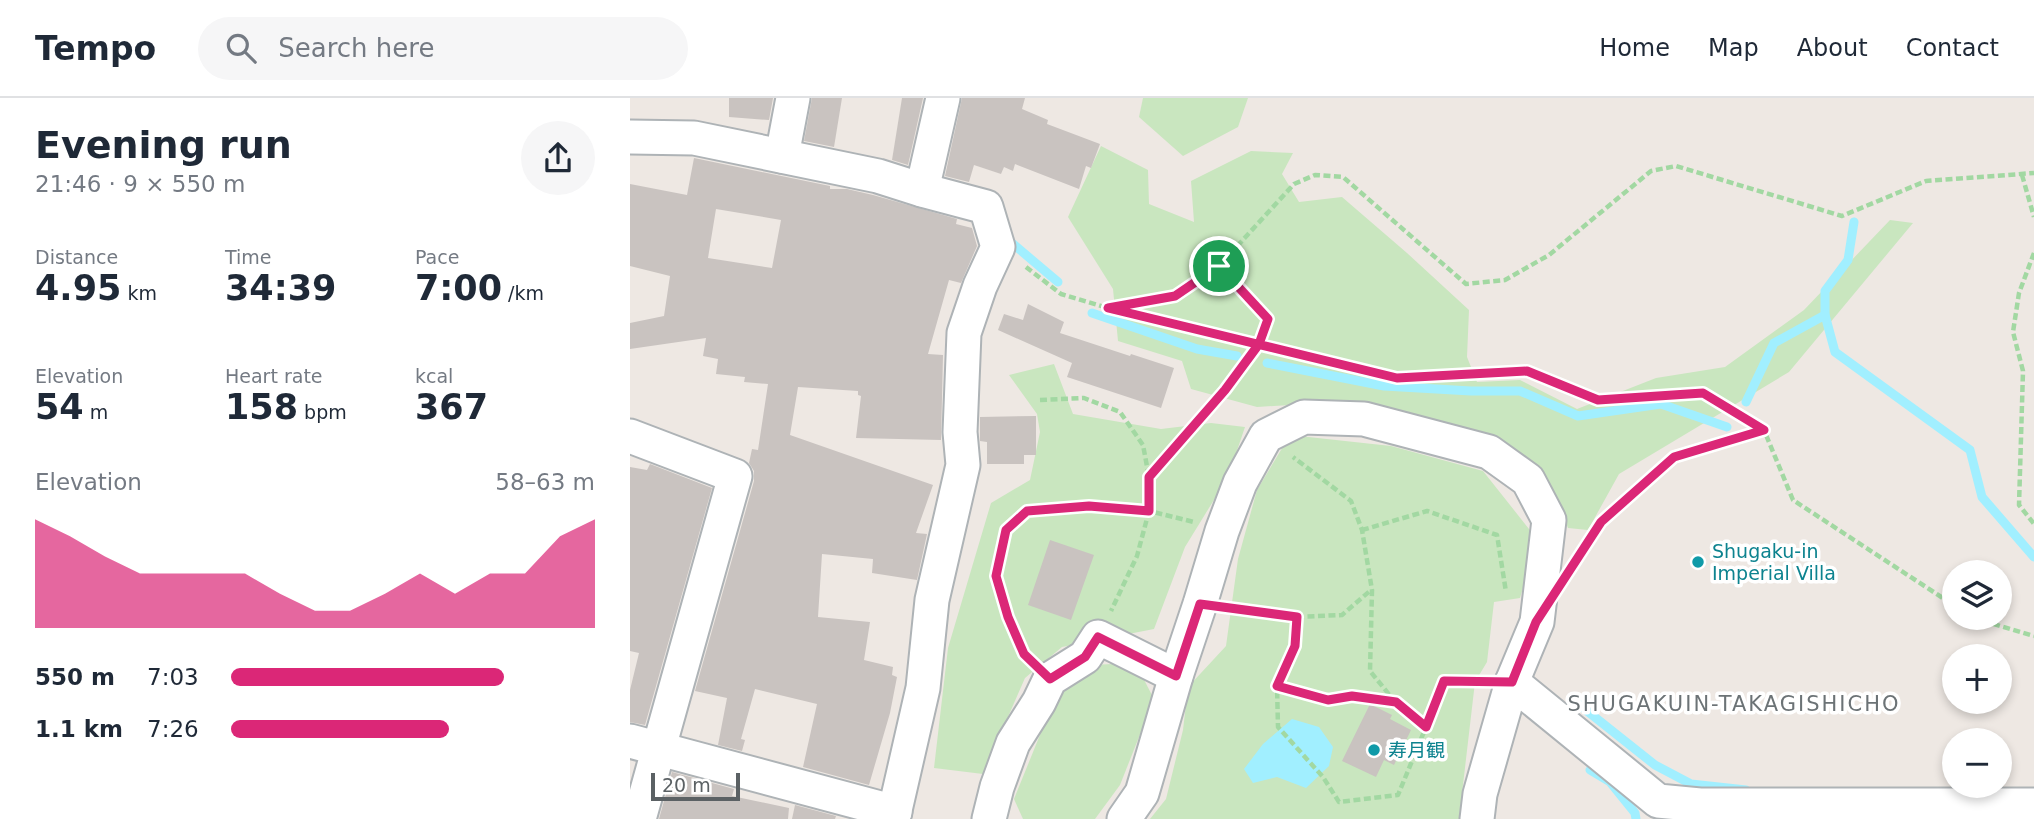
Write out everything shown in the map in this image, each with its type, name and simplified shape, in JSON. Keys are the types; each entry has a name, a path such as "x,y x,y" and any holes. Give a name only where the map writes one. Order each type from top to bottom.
{"street":[{"path":"782,156 793,98"},
{"path":"922,190 943,98"},
{"path":"630,137 694,138 878,176 986,207 998,247 980,286 964,333 960,432 963,466 933,600 923,688 894,815 644,745"},
{"path":"1124,819 1142,793 1176,676 1222,531 1240,484 1266,436 1304,416 1364,419 1489,453 1528,480 1549,520 1536,622 1512,682 1480,794 1477,819"},
{"path":"630,436 735,476 644,745 639,819"},
{"path":"989,819 1013,743 1050,679 1085,657 1098,637 1176,676"},
{"path":"1512,682 1658,810 1700,805 2034,805"}],"path":[{"path":"1108,308 1175,296 1219,266 1294,184 1315,175 1343,177 1466,284 1505,280 1549,255 1651,171 1676,166 1842,216 1926,180 2034,173"},
{"path":"2022,175 2034,217"},
{"path":"2034,253 2019,293 2013,332 2023,371 2019,505 2034,524"},
{"path":"1149,477 1225,390 1259,344 1268,319 1219,266"},
{"path":"1026,267 1061,294 1108,308 1397,378 1527,371 1598,400 1703,393 1764,430 1793,500 1942,597"},
{"path":"1040,400 1084,398 1120,412 1143,444 1149,477 1149,511 1137,556 1098,637"},
{"path":"1573,567 1601,522 1674,457 1764,430"},
{"path":"1266,436 1351,501 1362,530 1372,590 1370,671 1396,702 1426,727"},
{"path":"1050,679 1024,654 1008,617 996,576 1006,530 1027,511 1089,506 1149,511 1222,531"},
{"path":"1362,530 1427,511 1497,535 1511,617 1536,622"},
{"path":"1200,604 1297,617 1342,615 1372,590"},
{"path":"1297,617 1295,646 1277,686 1278,727 1323,777 1339,802 1398,795 1444,681 1512,682"},
{"path":"2012,630 2034,636"},
{"path":"1277,686 1328,700 1352,696 1396,702"}],"green space":[{"path":"1143,98 1248,98 1238,127 1183,156 1139,117"},
{"path":"1101,146 1148,170 1149,204 1194,222 1191,181 1251,151 1293,153 1282,174 1299,202 1342,197 1469,310 1467,357 1477,382 1520,380 1577,409 1656,378 1725,367 1804,310 1890,220 1913,223 1789,372 1619,474 1588,530 1568,528 1559,506 1525,463 1338,402 1257,407 1191,389 1182,361 1118,341 1113,289 1068,217"},
{"path":"1054,364 1073,414 1161,429 1211,423 1245,427 1228,477 1185,547 1154,629 1062,647 1025,678 983,774 934,768 948,648 991,503 1030,480 1040,432 1037,414 1009,375"},
{"path":"1290,435 1391,446 1483,471 1537,539 1520,598 1494,602 1487,662 1475,682 1459,819 1150,819 1166,799 1183,730 1188,687 1226,646 1238,559 1257,490"},
{"path":"1113,664 1140,672 1154,699 1120,785 1095,819 1023,819 1014,799 1071,666"}],"water":[{"path":"1292,719 1319,727 1333,747 1329,766 1306,788 1277,777 1253,783 1244,769 1263,744"}],"building":[{"path":"729,98 773,98 769,120 729,117"},
{"path":"812,98 842,98 834,147 804,141"},
{"path":"902,98 923,98 908,165 892,160"},
{"path":"962,98 1025,98 1022,109 1048,120 1047,124 1100,144 1091,168 1086,166 1079,189 1015,164 1013,171 1004,167 1001,174 974,165 969,182 945,176"},
{"path":"694,158 830,186 830,189 847,189 873,195 957,219 956,224 972,228 977,246 961,283 949,280 928,354 943,355 941,440 856,438 861,396 858,391 798,387 790,435 933,485 916,533 927,534 917,580 872,573 873,559 822,554 818,617 870,622 864,660 893,667 892,675 897,677 890,713 869,785 803,767 817,704 755,689 741,739 745,740 742,751 718,745 727,698 695,691 754,481 754,471 749,463 752,449 758,450 768,384 744,382 745,377 716,374 718,359 703,356 706,338 630,349 630,323 664,316 670,276 630,266 630,184 687,195","holes":["716,209 781,220 772,268 708,258"]},
{"path":"1028,304 1064,322 1060,333 1174,368 1161,408 1067,377 1072,363 998,330 1004,314 1023,320"},
{"path":"1036,416 1036,455 1024,455 1024,464 987,464 987,442 980,441 980,417"},
{"path":"650,464 712,488 645,725 630,722 630,690 639,653 630,651 630,467 647,470"},
{"path":"1050,540 1094,555 1071,620 1028,605"},
{"name":"寿月観","path":"1370,704 1392,715 1390,719 1411,730 1394,765 1384,760 1376,777 1342,761"},
{"path":"672,772 734,789 732,796 789,808 788,819 659,819"},
{"path":"795,805 836,816 835,819 792,819"}],"waterway":[{"path":"1825,315 1825,291 1848,260 1854,222"},
{"path":"1006,238 1058,282"},
{"path":"1092,313 1197,349 1237,356"},
{"path":"1746,402 1774,343 1825,315 1835,352 1970,450 1982,497 2034,557"},
{"path":"1267,363 1384,386 1520,391 1578,416 1661,404 1727,427"},
{"path":"1572,699 1655,765 1691,784 1746,790"},
{"path":"1590,770 1610,782 1635,813 1636,819"}],"place":[{"name":"Shugaku-in Imperial Villa","path":"1698,562"},
{"name":"寿月観","path":"1374,750"}],"district":[{"name":"SHUGAKUIN-TAKAGISHICHO","path":"1734,704"}],"route":[{"path":"1219,266 1175,296 1108,308 1259,344 1397,378 1527,371 1598,400 1703,393 1764,430 1674,457 1601,522 1536,622 1512,682 1444,681 1426,727 1396,702 1352,696 1328,700 1277,686 1295,646 1297,617 1200,604 1176,676 1098,637 1085,657 1050,679 1024,654 1008,617 996,576 1006,530 1027,511 1089,506 1149,511 1149,477 1225,390 1259,344 1268,319 1219,266"}]}
